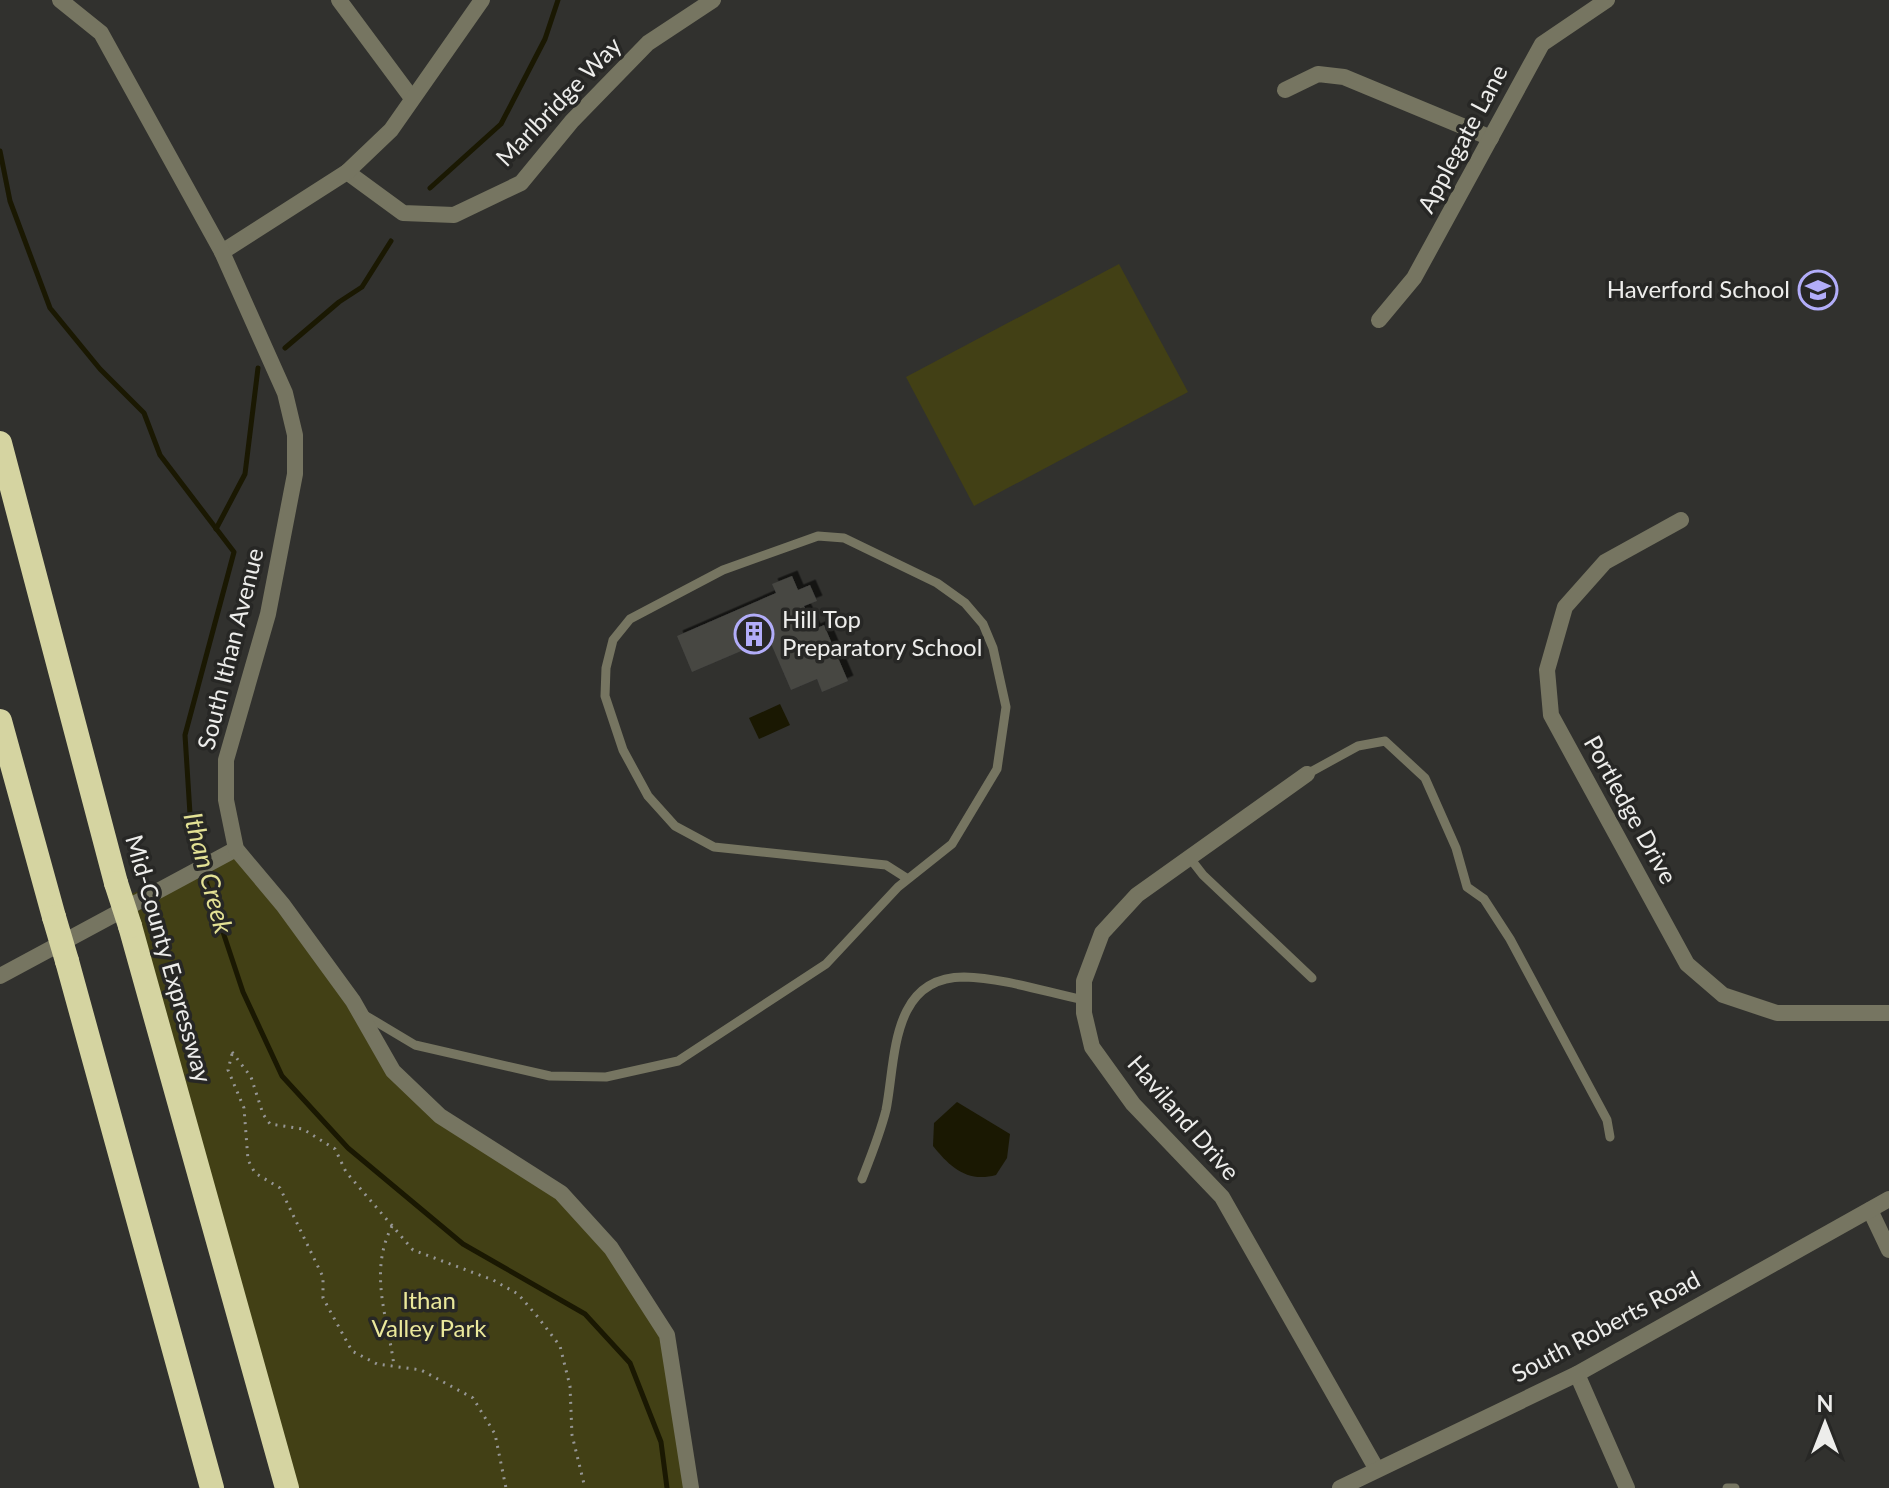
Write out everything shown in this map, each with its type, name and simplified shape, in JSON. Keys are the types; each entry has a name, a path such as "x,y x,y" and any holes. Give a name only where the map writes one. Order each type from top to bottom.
{"highway":[{"name":"Mid-County Expressway","path":"0,443 116,883 287,1488"},
{"path":"0,721 212,1488"}],"street":[{"name":"South Ithan Avenue","path":"60,0 101,33 222,252 285,393 295,435 295,474 268,614 226,760 226,800 236,849 283,905 360,1012 393,1071 440,1116 561,1193 611,1248 667,1335 691,1488"},
{"path":"339,0 411,97"},
{"path":"222,252 347,172 391,130 411,97 482,0"},
{"name":"Marlbridge Way","path":"347,172 403,213 454,215 521,183 572,121 648,43 713,0"},
{"name":"Applegate Lane","path":"1379,320 1414,278 1542,44 1607,0"},
{"path":"1285,90 1318,74 1344,77 1491,138"},
{"name":"Portledge Drive","path":"1681,520 1605,562 1565,607 1547,670 1551,715 1687,964 1723,995 1777,1013 1889,1013"},
{"name":"Haviland Drive","path":"1307,774 1137,895 1102,933 1084,981 1084,1000 1092,1047 1133,1104 1222,1197 1376,1468"},
{"path":"0,976 236,849"},
{"name":"South Roberts Road","path":"1340,1488 1376,1468 1577,1374 1889,1199"},
{"path":"1870,1210 1889,1250"},
{"path":"1577,1374 1627,1488"}],"lane":[{"path":"360,1012 415,1045 550,1076 606,1077 678,1061 826,964 908,879 952,844 997,769 1006,707 993,648 983,624 965,603 937,583 844,538 818,536 723,570 630,619 613,640 606,668 605,696 623,750 648,796 675,826 714,847 886,865 908,879"},
{"path":"1307,774 1358,746 1385,741 1425,778 1456,848 1467,887 1484,899 1546,1000 1607,1120 1610,1137"},
{"path":"1188,857 1203,875 1312,978"},
{"path":"862,1179 885,1114 897,1031 908,1008 931,986 963,977 1084,1000"},
{"path":"1727,1488 1735,1488"}],"path":[{"path":"506,1488 495,1434 473,1398 421,1370 377,1364 352,1351 323,1298 323,1277 280,1188 255,1173 248,1160 244,1108 228,1070 232,1052 251,1077 263,1114 270,1124 303,1129 335,1149 346,1172 413,1250 493,1280 518,1294 537,1316 560,1346 570,1386 572,1435 585,1485 591,1488"},
{"path":"392,1226 383,1244 380,1284 381,1306 394,1366"}],"green space":[{"path":"1119,264 1188,392 974,506 906,377"},
{"name":"Ithan Valley Park","path":"236,849 393,1071 440,1116 561,1193 667,1335 691,1488 298,1488 120,899"}],"shaded area":[{"path":"780,704 790,725 759,739 749,718"},
{"path":"957,1102 1010,1134 1007,1158 996,1175 968,1175 946,1161 933,1146 934,1123"}],"building":[{"name":"Hill Top Preparatory School","path":"792,576 798,590 810,585 817,601 804,606 815,629 824,625 848,681 822,692 817,679 791,690 769,639 692,672 677,636 776,593 772,584"}],"waterway":[{"path":"430,188 501,124 545,39 558,0"},
{"name":"Ithan Creek","path":"0,151 10,201 50,308 100,369 144,413 160,455 234,552 185,735 190,814 201,866 243,992 282,1076 348,1148 463,1244 585,1314 630,1363 661,1442 667,1488"},
{"path":"285,348 339,302 362,287 391,241"},
{"path":"216,529 245,474 258,368"}],"place":[{"name":"Haverford School","path":"1818,290"},
{"name":"Hill Top Preparatory School","path":"754,634"}]}
